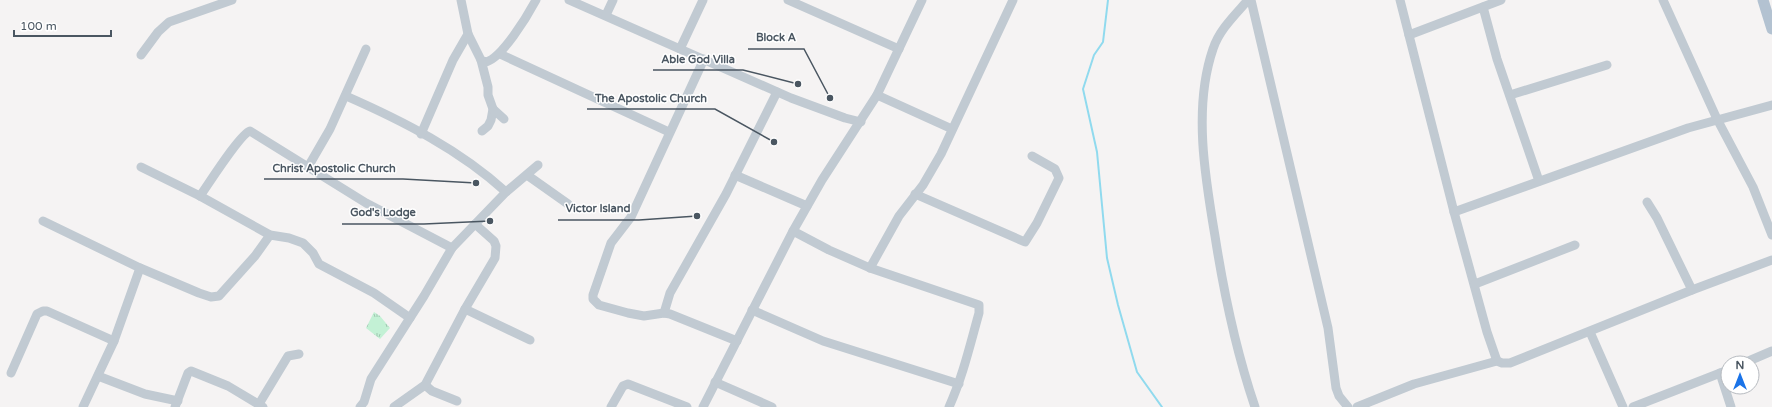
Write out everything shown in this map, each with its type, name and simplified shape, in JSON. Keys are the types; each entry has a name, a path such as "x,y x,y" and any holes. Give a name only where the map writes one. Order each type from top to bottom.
{"main road":[{"path":"1763,0 1772,29"}],"street":[{"path":"141,55 158,32 169,22 232,0"},
{"path":"461,0 468,34 481,60 488,87 488,95 493,109 492,120 488,126 482,130"},
{"path":"481,60 490,62 500,54 527,16 536,0"},
{"path":"569,0 606,15 777,92 832,114 861,122"},
{"path":"606,15 613,0"},
{"path":"680,49 703,0"},
{"path":"789,0 899,50"},
{"path":"703,407 793,231 822,180 861,122 877,95 922,0"},
{"path":"870,268 899,216 930,173 1013,0"},
{"path":"1248,0 1219,35 1213,48 1204,86 1203,121 1205,164 1224,296 1238,355 1255,407"},
{"path":"1251,0 1328,328 1336,388 1339,396 1348,407"},
{"path":"1400,0 1454,212 1487,332 1497,361"},
{"path":"1409,35 1501,0"},
{"path":"1663,0 1718,118 1753,187 1772,235"},
{"path":"1482,7 1497,59 1539,181"},
{"path":"421,134 453,60 468,34"},
{"path":"308,167 330,129 366,49"},
{"path":"500,54 669,132"},
{"path":"704,59 631,217 611,244 595,286 593,299 599,305 628,313 644,316 664,313 737,341"},
{"path":"1510,95 1607,65"},
{"path":"664,313 670,293 736,175 777,92"},
{"path":"877,95 952,129"},
{"path":"346,96 389,115 464,158 506,192"},
{"path":"1454,212 1718,118 1772,105"},
{"path":"493,109 504,119"},
{"path":"200,196 237,142 247,132 252,132 366,203 452,248"},
{"path":"915,194 1024,242 1037,223 1059,178 1055,169 1032,156"},
{"path":"360,407 364,402 371,379 452,248 506,192 538,165"},
{"path":"141,167 200,196 270,235 289,238 303,243 313,253 320,264 374,293 410,318"},
{"path":"527,175 568,204"},
{"path":"736,175 807,206"},
{"path":"1647,202 1660,223 1692,290"},
{"path":"43,221 140,268 211,297 216,297 255,256 270,235"},
{"path":"394,407 426,385 465,309 497,252 494,241 474,224"},
{"path":"793,231 829,250 870,268 979,305 979,312 960,384 949,407"},
{"path":"1475,284 1575,245"},
{"path":"1357,407 1414,384 1497,361 1510,364 1692,290 1772,260"},
{"path":"83,407 114,341 140,268"},
{"path":"465,309 530,340"},
{"path":"752,310 823,341 960,384"},
{"path":"11,372 37,314 40,311 47,311 114,341"},
{"path":"1590,332 1623,407"},
{"path":"1760,356 1772,351"},
{"path":"98,376 176,404 188,373 191,371 228,386 261,406 288,356 299,354"},
{"path":"1633,407 1720,373"},
{"path":"716,382 768,406"},
{"path":"611,407 623,386 628,384 687,407"},
{"path":"426,385 432,391 457,401"},
{"path":"1729,395 1732,407"}],"green space":[{"path":"374,312 380,316 390,328 380,339 366,328"}],"waterway":[{"path":"1108,0 1103,42 1094,55 1083,89 1097,152 1107,258 1118,305 1137,372 1162,407"}],"place":[{"name":"Able God Villa","path":"798,84"},
{"name":"Block A","path":"830,98"},
{"name":"The Apostolic Church","path":"774,142"},
{"name":"Christ Apostolic Church","path":"476,183"},
{"name":"Victor Island","path":"697,216"},
{"name":"God's Lodge","path":"490,221"}]}
